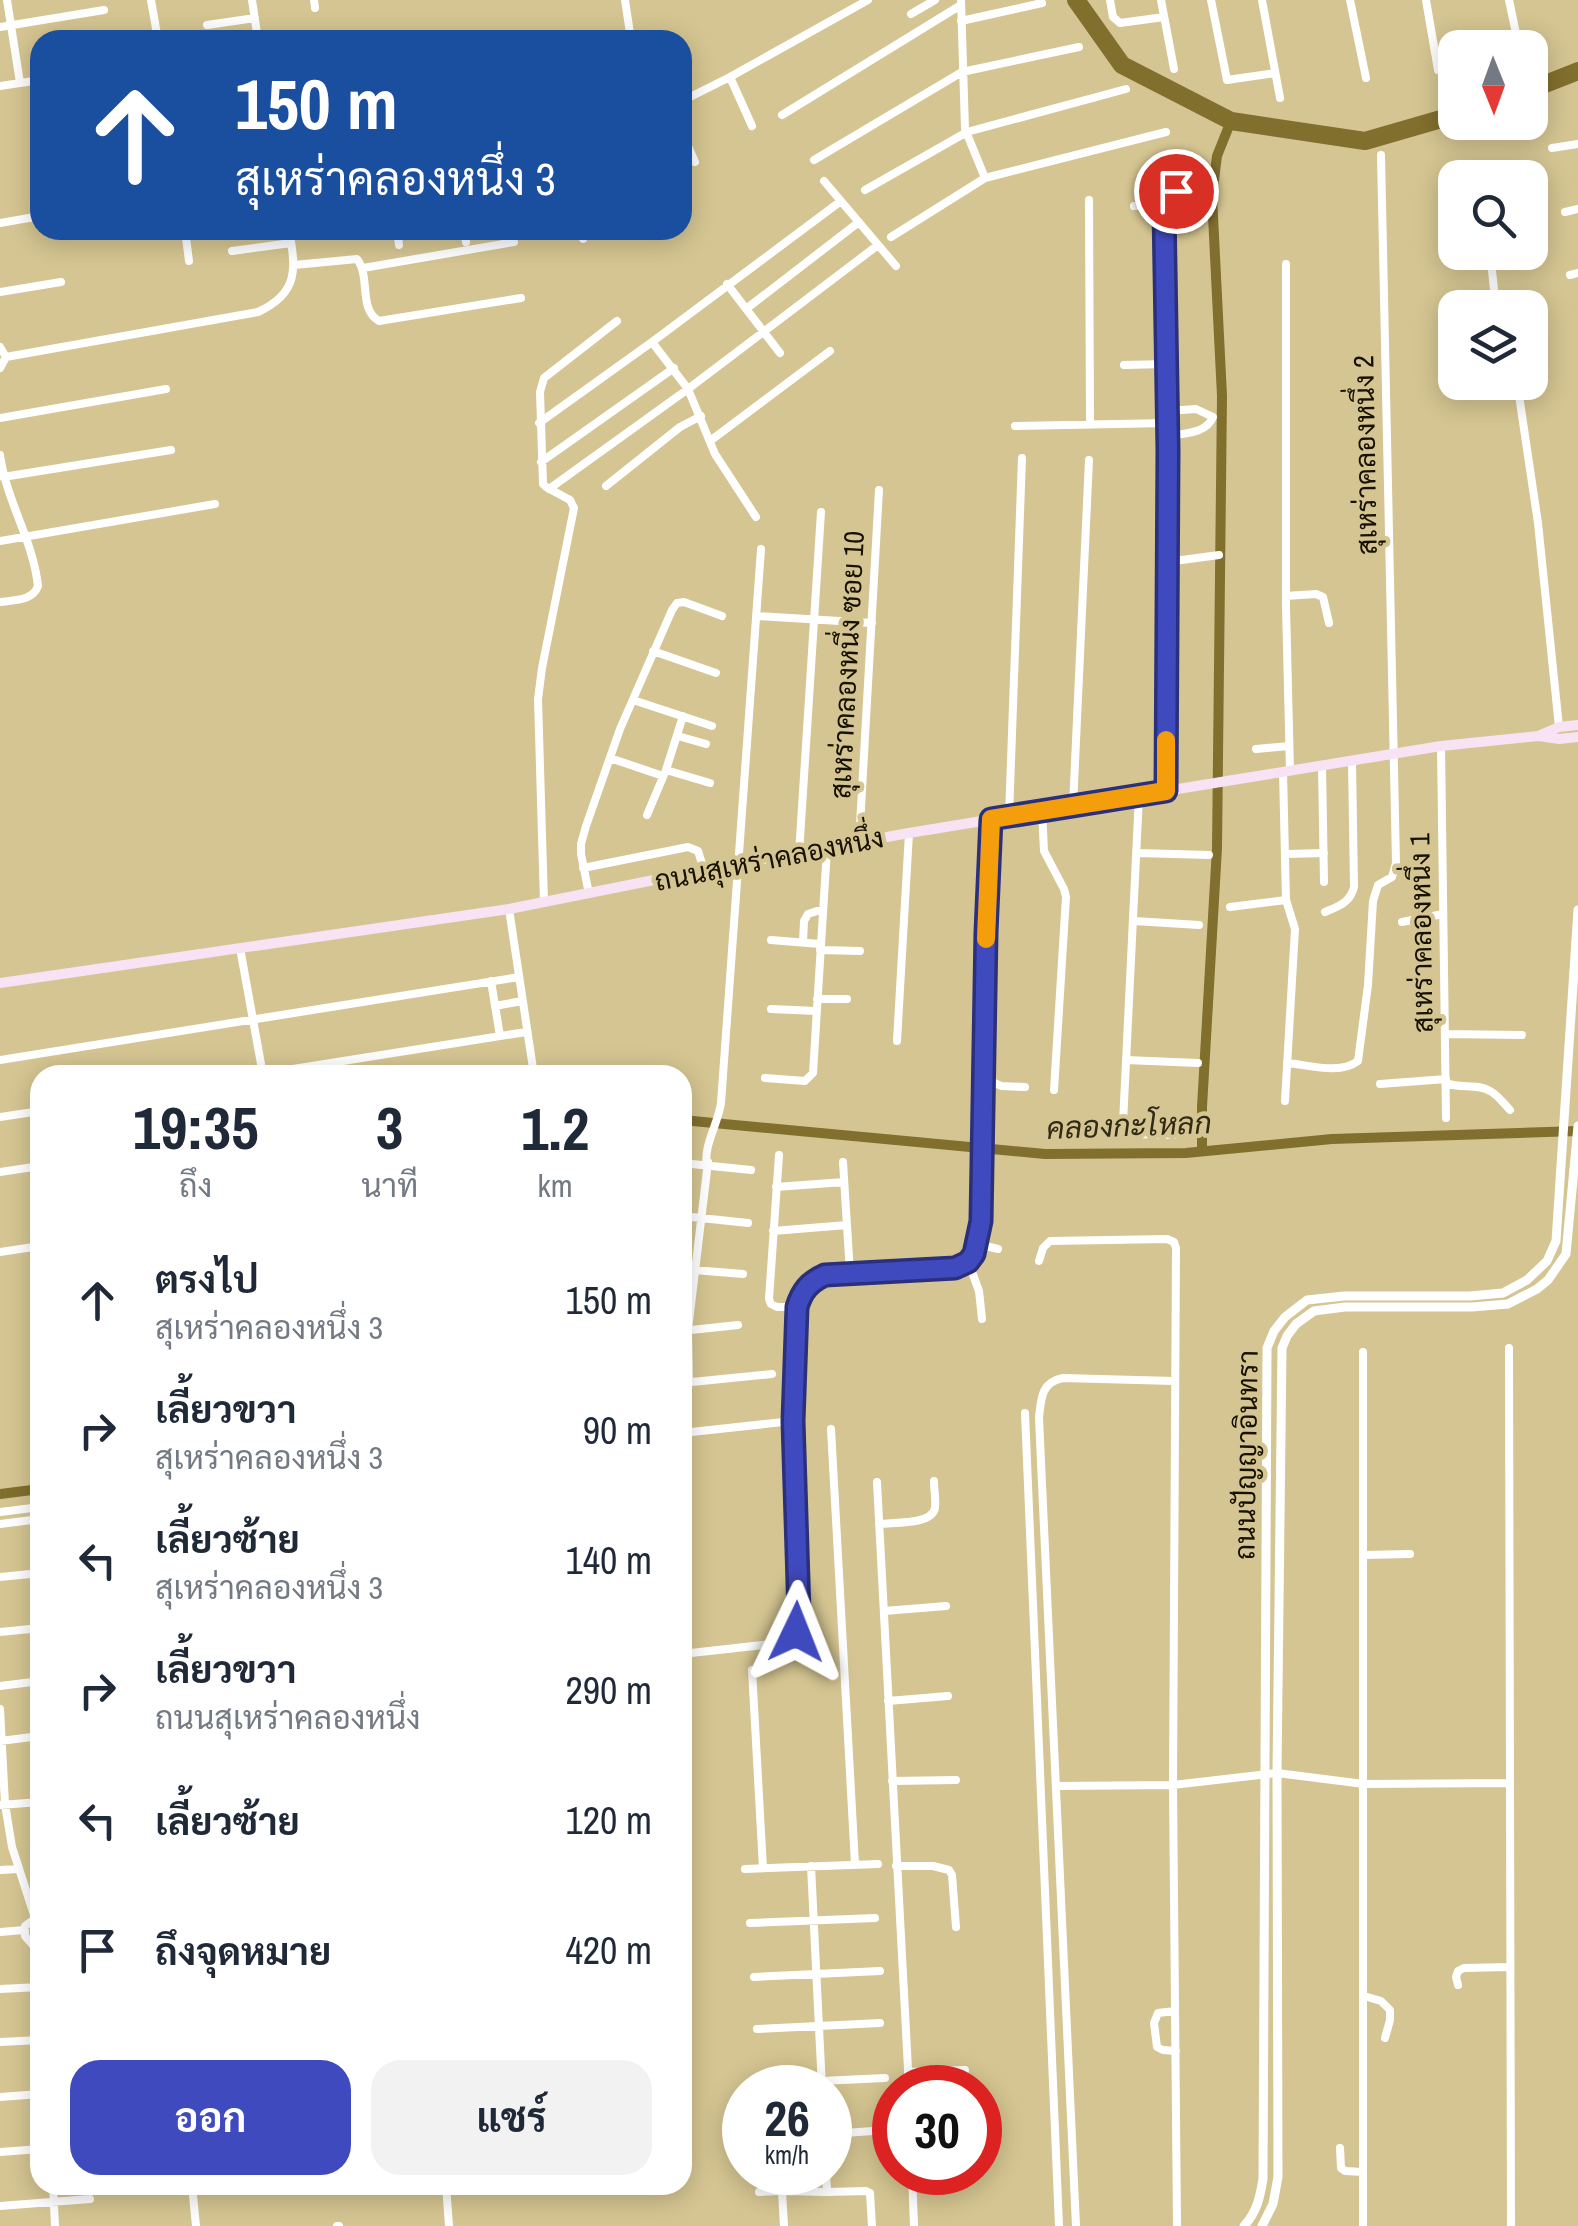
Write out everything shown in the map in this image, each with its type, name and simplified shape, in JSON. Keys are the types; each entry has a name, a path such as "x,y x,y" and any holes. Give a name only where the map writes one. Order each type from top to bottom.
{"main road":[{"name":"ถนนสุเหร่าคลองหนึ่ง","path":"0,983 509,910 909,833 1441,746 1559,733 1578,724"},
{"name":"ถนนสุเหร่าคลองหนึ่ง","path":"1559,733 1578,737"}],"street":[{"path":"7,0 5,26 20,83"},
{"path":"151,0 156,30"},
{"path":"252,0 257,30"},
{"path":"624,0 630,30"},
{"path":"692,96 868,0"},
{"path":"910,14 935,0"},
{"path":"1110,0 1114,17 1120,23 1164,17"},
{"path":"1161,0 1174,69"},
{"path":"1211,0 1227,80 1275,73"},
{"path":"1262,0 1280,98"},
{"path":"1350,0 1366,78"},
{"path":"1426,0 1438,70"},
{"path":"1509,0 1515,30"},
{"path":"782,116 960,3 966,132 985,178"},
{"path":"961,21 1042,3"},
{"path":"5,26 104,10"},
{"path":"207,25 255,18"},
{"path":"814,160 962,72 1079,46"},
{"path":"730,77 752,126"},
{"path":"0,86 30,82"},
{"path":"865,190 966,132 1126,88"},
{"path":"890,236 985,178 1166,132"},
{"path":"1552,148 1578,144"},
{"path":"692,155 695,162"},
{"name":"สุเหร่าคลองหนึ่ง 2","path":"1287,1064 1334,1068 1358,1061 1373,901 1378,885 1392,877 1396,863 1381,155"},
{"path":"824,181 896,266"},
{"path":"1166,791 1165,206 1169,196 1192,186"},
{"path":"539,423 841,200"},
{"path":"1088,200 1090,424"},
{"path":"1134,206 1165,206"},
{"path":"1565,212 1578,209"},
{"path":"0,223 30,218"},
{"path":"746,308 858,222"},
{"path":"186,240 189,261"},
{"path":"6,357 258,312 282,297 294,278 292,240"},
{"path":"398,240 399,245"},
{"path":"364,268 514,242"},
{"path":"232,251 292,243"},
{"path":"549,489 878,245"},
{"path":"294,265 357,259 364,268 368,311 379,321 521,298"},
{"path":"1285,1101 1295,929 1286,900 1290,746 1286,264"},
{"path":"0,292 61,282"},
{"path":"728,284 780,352"},
{"path":"544,903 538,699 574,508 570,500 543,484 540,392 544,378 617,321"},
{"path":"652,342 688,389 727,475 756,517"},
{"path":"0,347 6,357"},
{"path":"710,441 830,351"},
{"path":"0,368 6,357"},
{"path":"1124,365 1167,364"},
{"path":"541,462 674,368"},
{"path":"0,418 166,389"},
{"path":"1519,400 1538,522 1559,733 1578,748"},
{"path":"1167,412 1196,408 1213,416 1204,429 1168,436"},
{"path":"606,486 680,427 701,416"},
{"path":"1015,426 1167,423"},
{"path":"2,478 172,450"},
{"path":"0,456 2,478 37,578 36,591 29,597 0,602"},
{"path":"1009,816 1022,458"},
{"path":"1073,806 1088,460"},
{"name":"สุเหร่าคลองหนึ่ง ซอย 10","path":"859,843 880,490"},
{"path":"0,542 215,504"},
{"path":"799,854 821,512"},
{"path":"692,1294 705,1158 719,1118 761,548"},
{"path":"1167,562 1218,555"},
{"path":"1286,596 1324,597 1329,623"},
{"path":"589,894 581,844 653,651 677,603 722,616"},
{"path":"756,616 872,623"},
{"path":"653,651 716,673"},
{"path":"633,700 712,726"},
{"path":"647,815 684,716"},
{"path":"678,736 706,744"},
{"path":"1256,749 1290,746"},
{"name":"สุเหร่าคลองหนึ่ง 1","path":"1441,746 1446,1118"},
{"path":"610,758 710,784"},
{"path":"1325,912 1346,903 1354,887 1352,761"},
{"path":"1322,766 1324,882"},
{"path":"1139,796 1122,1122 1124,1131 1132,1134 1174,1135"},
{"path":"1042,811 1044,852 1066,897 1054,1090"},
{"path":"692,1653 781,1643 796,1632 799,1614 793,1421 797,1307 806,1287 825,1275 955,1268 974,1254 981,1221 984,1145 991,819"},
{"path":"897,1040 909,833"},
{"path":"583,868 688,847 698,851 704,870"},
{"path":"766,1078 805,1081 812,1074 827,849"},
{"path":"1286,854 1324,852"},
{"path":"1138,854 1210,855"},
{"path":"1230,908 1286,900"},
{"path":"803,942 808,914 823,909"},
{"path":"509,910 532,1065"},
{"name":"ถนนปัญญาอินทรา","path":"1244,2226 1253,2217 1263,2179 1267,1348 1285,1316 1307,1300 1325,1296 1503,1293 1516,1287 1553,1252 1578,910"},
{"path":"1402,922 1443,914"},
{"path":"1134,921 1199,926"},
{"path":"771,940 860,951"},
{"path":"240,948 260,1065"},
{"path":"0,1060 519,977"},
{"path":"491,982 500,1036"},
{"path":"817,999 847,999"},
{"path":"495,1006 522,1001"},
{"path":"771,1008 816,1011"},
{"path":"318,1065 526,1032"},
{"path":"1445,1034 1522,1035"},
{"path":"1126,1060 1198,1063"},
{"path":"984,1078 1000,1086 1026,1087"},
{"path":"1380,1084 1446,1081 1456,1087 1485,1088 1510,1110"},
{"path":"0,1117 30,1112"},
{"name":"ถนนปัญญาอินทรา","path":"1262,2226 1273,2204 1278,2177 1282,1348 1296,1324 1314,1311 1508,1304 1548,1280 1566,1254 1578,1126"},
{"path":"779,1155 769,1299 777,1307 797,1307"},
{"path":"842,1162 850,1273"},
{"path":"692,1164 751,1170"},
{"path":"0,1172 30,1168"},
{"path":"776,1187 844,1182"},
{"path":"692,1217 748,1222"},
{"path":"772,1231 847,1225"},
{"path":"1039,1261 1050,1241 1167,1240 1174,1242 1176,1248 1173,1785 1177,2226"},
{"path":"977,1244 998,1250"},
{"path":"0,1252 30,1248"},
{"path":"968,1262 979,1290 982,1319"},
{"path":"692,1270 743,1274"},
{"path":"692,1329 738,1325"},
{"path":"1509,1348 1511,2226"},
{"path":"1363,1352 1363,2226"},
{"path":"692,1382 772,1374"},
{"path":"1076,2226 1039,1418 1044,1387 1052,1380 1174,1381"},
{"path":"1024,1414 1060,2226"},
{"path":"692,1432 793,1421"},
{"path":"831,1429 855,1864"},
{"path":"880,1524 932,1516 934,1481"},
{"path":"878,1482 908,2065"},
{"path":"0,1512 30,1509"},
{"path":"0,1524 30,1520"},
{"path":"1364,1555 1410,1554"},
{"path":"0,1577 30,1574"},
{"path":"884,1611 946,1606"},
{"path":"0,1632 30,1629"},
{"path":"752,1670 764,1868"},
{"path":"0,1686 30,1682"},
{"path":"888,1700 948,1696"},
{"path":"0,1709 2,1805 30,1897"},
{"path":"1,1741 30,1737"},
{"path":"1039,1771 1056,1770"},
{"path":"1056,1786 1173,1785 1277,1773 1364,1784 1509,1783"},
{"path":"892,1781 956,1780"},
{"path":"1040,1797 1057,1796"},
{"path":"2,1805 30,1803"},
{"path":"745,1869 878,1864"},
{"path":"811,1866 821,2065"},
{"path":"896,1866 949,1870 956,1927"},
{"path":"0,1870 19,1869"},
{"path":"750,1923 874,1918"},
{"path":"30,1921 24,1930 30,1943"},
{"path":"0,1932 24,1930"},
{"path":"1458,1985 1458,1971 1464,1968 1509,1967"},
{"path":"754,1977 880,1971"},
{"path":"0,1988 30,1986"},
{"path":"1364,1996 1381,2000 1390,2010 1386,2038"},
{"path":"1175,2010 1158,2013 1154,2024 1157,2047 1176,2051"},
{"path":"756,2029 880,2023"},
{"path":"0,2042 30,2040"},
{"path":"0,2097 30,2095"},
{"path":"1340,2148 1341,2168 1363,2172"},
{"path":"0,2152 30,2150"},
{"path":"852,2191 870,2193 872,2226"},
{"path":"54,2195 55,2226"},
{"path":"191,2195 196,2226"},
{"path":"446,2195 448,2226"},
{"path":"782,2195 784,2226"},
{"path":"913,2195 914,2226"},
{"path":"0,2206 90,2200"}],"waterway":[{"path":"1076,0 1122,65 1231,121 1365,141 1438,120"},
{"path":"1548,83 1578,71"},
{"path":"1202,1151 1217,848 1222,396 1212,196 1217,156 1231,121"},
{"name":"คลองกะโหลก","path":"692,1121 1045,1154 1186,1153 1332,1139 1578,1131"},
{"path":"0,1494 30,1490"}],"slow traffic":[{"path":"986,939 991,819 1166,791 1166,740"}],"route":[{"path":"796,1632 799,1614 793,1421 800,1296 806,1287 825,1275 955,1268 968,1262 977,1244 984,1145 991,819 1166,791 1168,450 1164,209 1169,196 1176,191"}]}
